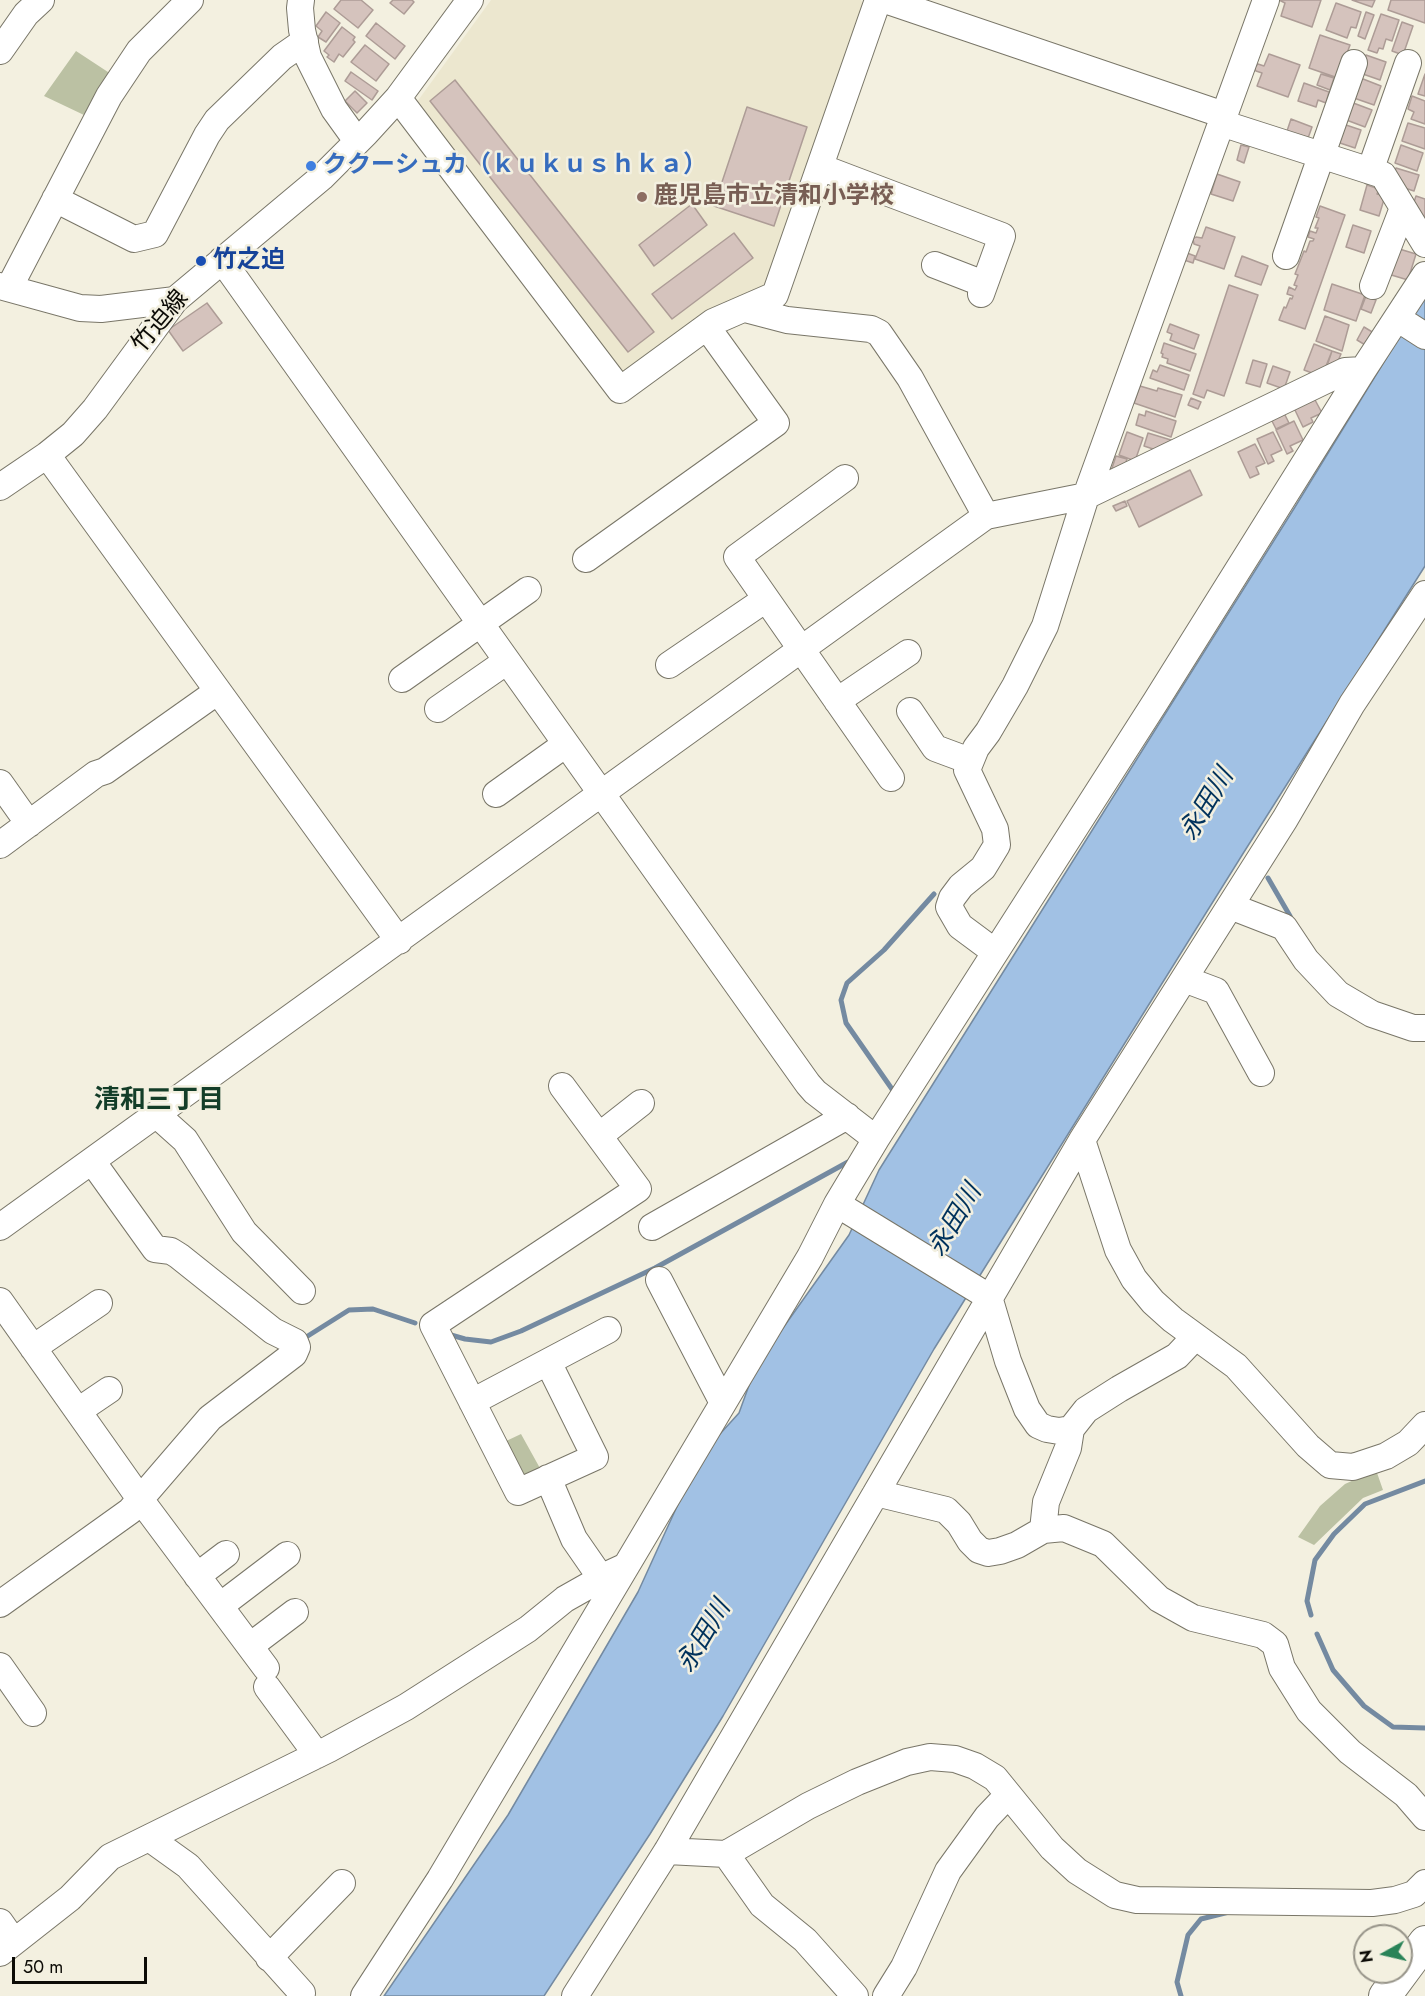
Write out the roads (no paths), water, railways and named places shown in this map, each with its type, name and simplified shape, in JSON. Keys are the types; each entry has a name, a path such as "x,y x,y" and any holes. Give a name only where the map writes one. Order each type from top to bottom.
{"main road":[{"path":"1385,1996 1425,1942"}],"street":[{"path":"0,51 26,14 41,0"},
{"path":"175,300 101,309 80,308 3,291 109,96 140,51 190,0"},
{"path":"301,0 304,41 308,57 329,100 357,141"},
{"name":"竹迫線","path":"0,487 73,434 95,409 175,300 322,177 357,141 398,98 470,0"},
{"path":"398,98 620,390 707,327 775,295 878,0"},
{"path":"885,0 1383,175 1425,244"},
{"path":"995,952 960,927 949,907 952,898 961,886 983,868 997,845 995,830 967,770 976,748 1016,686 1045,626 1086,496 1266,0"},
{"path":"55,199 134,239 155,234 217,120 282,57 304,41"},
{"path":"1286,256 1354,63"},
{"path":"1370,171 1408,63"},
{"path":"820,167 1002,236 982,289 935,265"},
{"path":"1373,286 1403,208"},
{"path":"222,260 808,1084 815,1092 876,1139"},
{"path":"364,1996 440,1879 810,1257 837,1204 876,1139 1425,275"},
{"path":"745,309 787,320 871,329 879,333 910,378 986,516"},
{"path":"1399,319 1425,336"},
{"path":"586,559 776,423 707,327"},
{"path":"2,1223 157,1115 986,516 1086,496 1346,371 1363,370"},
{"path":"46,455 399,941"},
{"path":"845,478 737,557 891,778"},
{"path":"402,679 528,590"},
{"path":"575,1996 667,1851 1082,1140 1230,906 1352,704 1425,594"},
{"path":"669,665 766,599"},
{"path":"837,701 908,653"},
{"path":"438,709 507,661"},
{"path":"0,845 96,774 105,771 218,691"},
{"path":"910,711 935,748 970,761"},
{"path":"496,794 566,744"},
{"path":"0,783 29,824"},
{"path":"1230,906 1284,927 1306,960 1338,994 1372,1014 1413,1028 1425,1028"},
{"path":"1184,979 1216,991 1261,1073"},
{"path":"548,1362 595,1457 518,1492 434,1325 638,1189 562,1086"},
{"path":"599,1136 641,1103"},
{"path":"157,1115 185,1140 244,1232 302,1291"},
{"path":"652,1227 847,1116"},
{"path":"1082,1140 1118,1250 1134,1279 1153,1302 1195,1337 1236,1366 1308,1446 1330,1465 1353,1467 1377,1460 1408,1443 1425,1425"},
{"path":"0,1604 130,1511 210,1418 294,1354 297,1347 295,1342 273,1331 179,1256 171,1251 155,1249 92,1161"},
{"path":"837,1204 989,1297 1008,1361 1027,1410 1038,1425 1047,1429 1059,1431 1071,1429"},
{"path":"659,1280 723,1403"},
{"path":"0,1301 140,1499 250,1646 267,1678 317,1755"},
{"path":"33,1348 99,1303"},
{"path":"472,1402 608,1330"},
{"path":"1043,1530 1046,1502 1068,1448 1071,1429 1086,1410 1177,1356 1195,1337"},
{"path":"78,1411 109,1390"},
{"path":"548,1478 574,1539 601,1578"},
{"path":"876,1493 946,1510 970,1541 979,1550 988,1553 1017,1545 1043,1530 1064,1528 1103,1544 1159,1599 1193,1618 1263,1635 1275,1644 1282,1668 1309,1711 1350,1752 1406,1795 1425,1816"},
{"path":"197,1576 226,1554"},
{"path":"220,1606 287,1555"},
{"path":"5,1939 70,1898 110,1857 317,1755 406,1707 528,1629 565,1599 624,1567"},
{"path":"250,1646 295,1612"},
{"path":"0,1666 33,1713"},
{"path":"667,1851 726,1854 808,1806 857,1782 907,1761 930,1757 956,1759 975,1766 995,1778 1052,1848 1077,1871 1115,1895 1137,1900 1372,1903 1395,1900 1414,1894 1425,1883"},
{"path":"886,1996 904,1967 948,1871 987,1817 1008,1795"},
{"path":"149,1838 188,1866 302,1993"},
{"path":"726,1854 762,1905 805,1940 855,1996"},
{"path":"269,1958 342,1883"}],"water":[{"name":"永田川","path":"1425,295 1425,566 934,1349 723,1716 650,1834 544,1996 384,1996 508,1815 638,1592 700,1456 739,1413 756,1366 849,1235 879,1170 1295,507"}],"waterway":[{"path":"1268,878 1290,916"},
{"path":"894,1092 846,1023 841,1000 847,983 884,950 934,894"},
{"path":"451,1335 491,1342 521,1331 655,1268 848,1162"},
{"path":"303,1339 349,1310 373,1309 415,1323"},
{"path":"1311,1615 1307,1601 1315,1560 1334,1534 1365,1504 1425,1481"},
{"path":"1317,1634 1333,1670 1364,1706 1393,1727 1425,1728"},
{"path":"1181,1996 1177,1982 1188,1935 1201,1919 1229,1912"}],"place":[{"name":"ククーシュカ（ｋｕｋｕｓｈｋａ）","path":"311,166"},
{"name":"鹿児島市立清和小学校","path":"642,197"},
{"name":"竹之迫","path":"201,261"}],"district":[{"name":"清和三丁目","path":"159,1102"}]}
